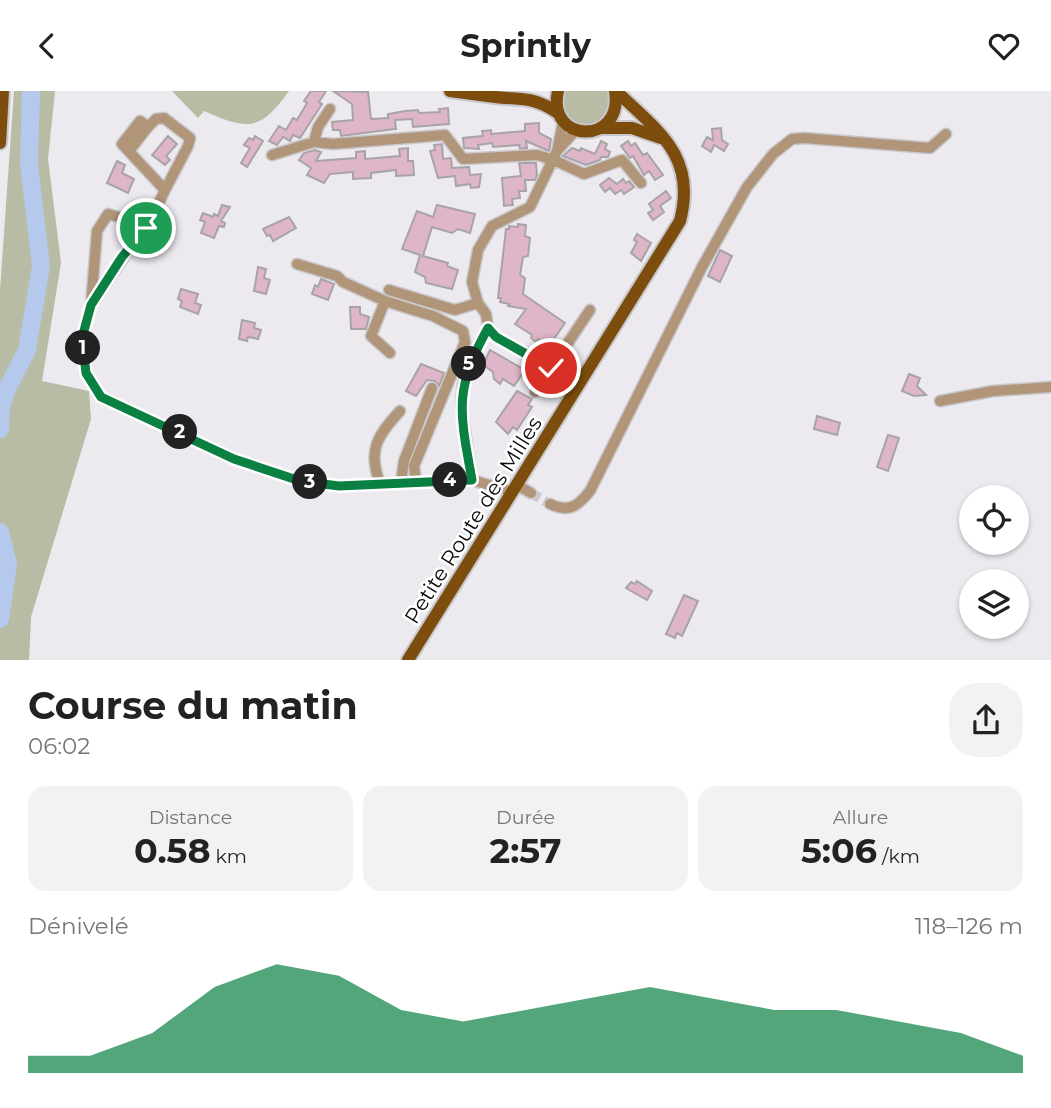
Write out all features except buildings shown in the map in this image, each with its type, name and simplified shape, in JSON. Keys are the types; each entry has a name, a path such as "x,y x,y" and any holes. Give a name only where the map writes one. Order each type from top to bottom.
{"main road":[{"path":"0,143 3,91"},
{"path":"450,91 522,97 543,102 576,130 590,132 601,128 632,128 667,141"},
{"path":"522,97 540,91"},
{"path":"558,91 556,102 560,117"},
{"path":"601,128 612,118 617,103 615,91"},
{"name":"Petite Route des Milles","path":"408,660 680,221 686,188 676,155 667,141 638,110 615,91"}],"street":[{"path":"314,142 318,127 330,109"},
{"path":"555,155 560,117"},
{"path":"91,305 146,228 188,146 190,138 164,118 156,119 148,127 140,121 122,144 165,190"},
{"path":"551,368 496,337 488,328 486,314 478,303 472,282 478,250 492,226 530,207 555,155 576,130"},
{"path":"550,504 566,509 577,507 590,491 702,267 747,187 773,154 792,139 930,148 946,134"},
{"path":"272,155 314,142 333,144 445,135 463,159 555,155 584,174 622,160 641,183"},
{"path":"142,231 122,218 108,214 97,231 91,305 82,338 86,373 101,397 234,459 300,481 339,486 472,480 531,492"},
{"path":"298,264 337,276 343,282 385,301 463,331 465,342 414,466 416,481"},
{"path":"389,290 455,310 478,303"},
{"path":"385,301 371,337 390,353"},
{"path":"535,392 590,310"},
{"path":"472,480 461,404 463,384 473,355 488,328"},
{"path":"940,401 993,391 1051,387"},
{"path":"401,482 404,461 432,388"},
{"path":"380,483 374,466 380,432 400,411"}],"green space":[{"path":"14,91 55,91 48,159 61,263 42,381 89,391 91,419 31,617 29,660 0,660 0,290"},
{"path":"172,91 289,91 270,114 261,120 242,124 204,111 198,118"},
{"path":"565,91 607,91 609,106 605,117 597,123 586,125 575,122 567,116 563,106"}],"waterway":[{"path":"0,429 1,407 7,389 27,350 41,266 29,164 31,91"},
{"path":"0,532 8,564 0,619"}],"tunnel":[{"path":"531,493 550,504"}],"route":[{"path":"146,228 122,257 91,305 82,338 86,373 101,397 234,459 300,481 339,486 472,480 461,404 463,384 466,370 488,328 496,337 551,368"}]}
